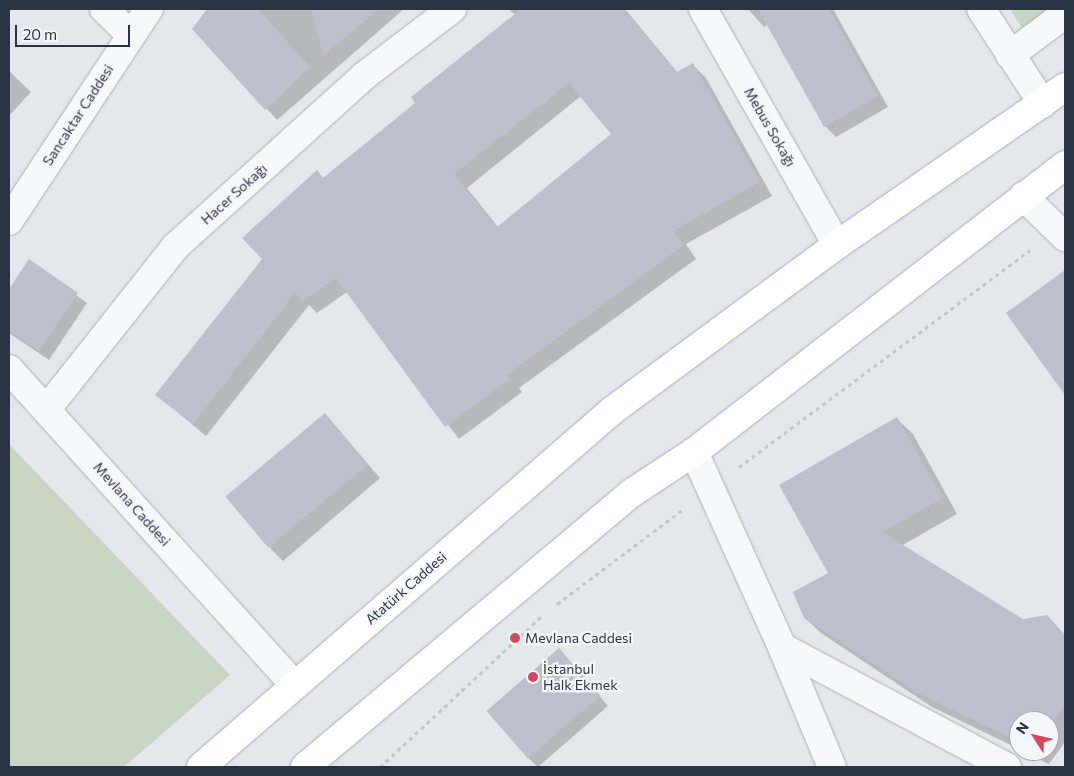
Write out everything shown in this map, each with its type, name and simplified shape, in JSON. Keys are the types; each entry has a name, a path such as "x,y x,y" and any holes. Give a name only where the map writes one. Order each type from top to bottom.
{"main road":[{"name":"Atatürk Caddesi","path":"201,767 294,684 612,410 837,245 1065,87"},
{"path":"305,767 633,492 694,452 1065,165"}],"street":[{"path":"104,9 130,34"},
{"name":"Sancaktar Caddesi","path":"9,221 130,34 149,9"},
{"name":"Hacer Sokağı","path":"46,410 175,247 364,76 452,9"},
{"name":"Mebus Sokağı","path":"704,9 837,245"},
{"path":"981,9 1043,104"},
{"path":"1010,55 1065,14"},
{"path":"1023,196 1065,237"},
{"name":"Mevlana Caddesi","path":"9,369 294,684"},
{"path":"694,452 782,647 832,767"},
{"path":"782,647 1007,767"}],"green space":[{"path":"1010,9 1065,9 1037,52"},
{"path":"9,444 230,675 124,767 9,767"}],"building":[{"path":"207,9 258,9 310,67 265,110 192,29"},
{"path":"311,9 379,9 323,56"},
{"path":"521,9 624,9 677,72 693,63 760,182 673,231 684,245 507,375 510,379 445,427 336,278 303,301 295,293 193,424 155,395 262,259 242,238 317,170 323,178 415,103 411,97","holes":["569,83 611,134 497,227 454,174"]},
{"path":"758,9 829,9 878,96 824,127"},
{"path":"29,259 78,293 39,351 9,331 9,289"},
{"path":"1065,270 1065,395 1006,313"},
{"path":"325,413 368,464 268,548 225,497"},
{"path":"897,417 943,498 882,532 1023,619 1047,615 1065,635 1065,705 1059,714 1059,711 1009,711 1009,737 916,692 804,618 793,592 828,573 779,485"},
{"path":"559,648 600,696 528,759 487,711"}],"place":[{"name":"Mevlana Caddesi","path":"515,638"},
{"name":"İstanbul Halk Ekmek","path":"533,677"}]}
